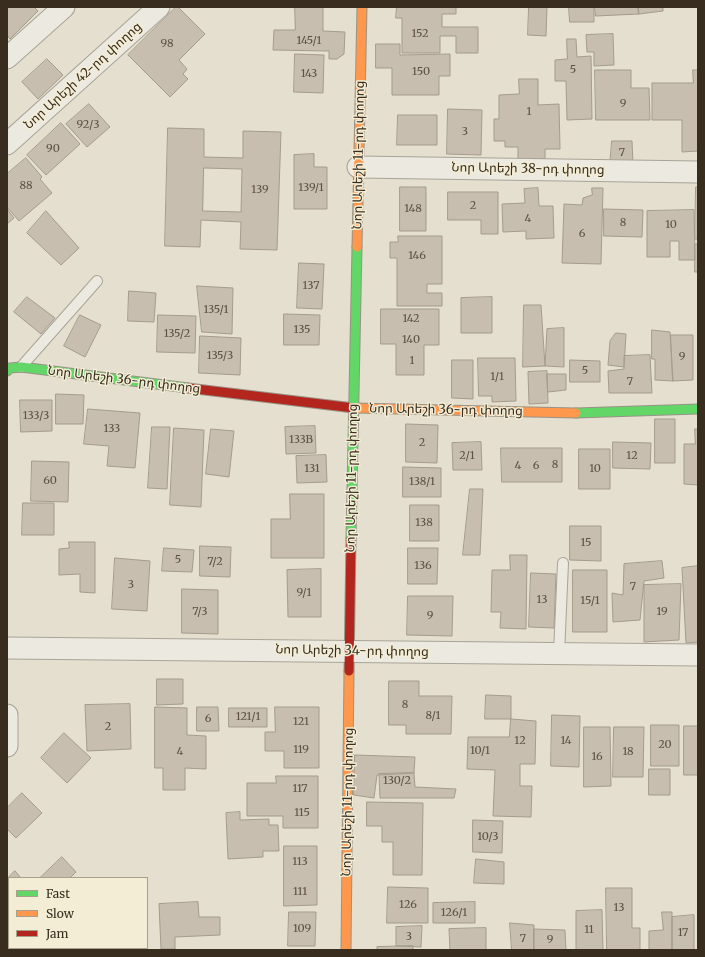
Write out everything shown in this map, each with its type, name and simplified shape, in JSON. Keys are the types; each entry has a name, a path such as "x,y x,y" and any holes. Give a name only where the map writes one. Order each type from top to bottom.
{"street":[{"path":"7,58 64,7"},
{"name":"Նոր Արեշի 42-րդ փողոց","path":"7,144 159,7"},
{"name":"Նոր Արեշի 11-րդ փողոց","path":"346,950 349,651 362,7"},
{"name":"Նոր Արեշի 38-րդ փողոց","path":"358,167 698,172"},
{"name":"Նոր Արեշի 36-րդ փողոց","path":"7,371 10,368 21,367 354,408 560,413 698,409"},
{"name":"Նոր Արեշի 34-րդ փողոց","path":"7,648 698,655"},
{"path":"7,715 7,746"}],"lane":[{"path":"21,367 97,281"},
{"path":"559,654 563,563"}],"building":[{"path":"7,7 34,7 38,11 10,39 7,35"},
{"path":"176,7 178,7 205,34 179,60 187,69 183,74 188,79 170,97 128,55"},
{"path":"295,7 323,7 323,31 345,32 344,54 337,59 329,59 329,51 273,50 274,30 295,30"},
{"path":"397,7 456,7 456,14 442,14 442,27 478,27 478,53 456,53 456,36 440,36 440,53 402,53 402,18 396,18"},
{"path":"529,7 547,7 546,36 528,35"},
{"path":"569,7 594,7 594,22 570,22"},
{"path":"595,7 638,7 639,14 596,16"},
{"path":"638,7 663,7 663,11 639,14"},
{"path":"613,34 614,65 594,66 594,52 587,52 586,35"},
{"path":"567,39 576,39 577,57 591,56 592,119 567,120 566,81 555,81 555,60 567,59"},
{"path":"376,44 400,44 400,55 450,54 450,76 439,76 439,95 392,95 392,68 376,68"},
{"path":"295,54 324,55 323,93 294,92"},
{"path":"47,59 63,75 38,99 22,82"},
{"path":"595,70 631,70 631,88 649,88 650,120 596,120"},
{"path":"693,70 698,70 698,151 682,152 682,120 652,120 652,83 693,83"},
{"path":"519,79 538,79 538,105 559,104 560,149 545,149 545,159 518,159 518,147 505,147 505,141 494,141 494,119 499,119 499,95 519,94"},
{"path":"89,104 110,127 87,147 66,124"},
{"path":"448,109 482,110 481,155 447,154"},
{"path":"398,115 437,115 437,145 397,145"},
{"path":"61,123 80,144 46,175 27,155"},
{"path":"168,128 204,129 204,157 243,158 243,131 281,132 277,250 240,249 241,222 201,220 200,247 165,246","holes":["204,168 242,169 241,212 203,211"]},
{"path":"612,141 632,141 633,164 610,166"},
{"path":"314,154 314,167 327,167 327,209 294,209 294,155"},
{"path":"26,158 42,177 40,179 52,193 19,221 7,207 7,174"},
{"path":"400,187 426,187 426,231 400,231"},
{"path":"696,187 698,187 698,239 695,239"},
{"path":"538,188 539,206 553,206 554,238 526,239 526,231 503,232 502,204 525,203 524,189"},
{"path":"592,188 603,188 601,264 562,263 564,204 582,205 583,198 592,195"},
{"path":"448,192 498,192 498,234 481,234 481,220 448,220"},
{"path":"7,209 14,218 7,224"},
{"path":"604,209 643,210 642,237 604,236"},
{"path":"694,210 695,260 679,260 679,241 670,241 670,257 647,257 647,211"},
{"path":"46,211 79,248 61,265 27,233"},
{"path":"398,236 442,236 442,284 427,284 427,293 442,293 442,306 397,306 397,258 390,258 390,242 398,242"},
{"path":"695,244 698,244 698,272 695,272"},
{"path":"299,263 324,264 322,309 297,308"},
{"path":"197,286 233,288 232,334 202,332"},
{"path":"129,291 156,293 154,322 128,321"},
{"path":"27,297 55,318 41,334 14,312"},
{"path":"492,297 492,333 461,333 461,298"},
{"path":"524,305 541,305 545,366 523,367"},
{"path":"381,309 439,309 439,345 424,345 424,375 396,375 396,344 381,344"},
{"path":"284,314 320,315 319,345 284,345"},
{"path":"80,315 101,325 85,357 64,346"},
{"path":"158,315 196,316 195,353 157,352"},
{"path":"564,328 564,367 545,366 547,329"},
{"path":"652,330 670,332 673,381 655,380 655,359 652,359"},
{"path":"616,333 626,334 624,367 608,365 610,341"},
{"path":"671,335 693,335 693,380 673,381"},
{"path":"200,336 241,338 240,375 199,373"},
{"path":"650,355 652,393 609,393 608,371 624,369 624,356"},
{"path":"478,358 515,358 516,401 492,402 492,396 479,396"},
{"path":"452,360 473,360 473,399 452,398"},
{"path":"570,360 600,361 600,382 570,382"},
{"path":"547,371 548,403 529,404 528,372"},
{"path":"547,374 566,374 566,390 548,392"},
{"path":"56,394 84,395 83,424 56,424"},
{"path":"20,400 52,400 52,431 21,432"},
{"path":"88,409 140,413 135,468 107,466 109,446 84,444"},
{"path":"655,419 675,419 675,463 655,463"},
{"path":"406,424 438,425 437,463 406,462"},
{"path":"315,426 316,453 286,454 285,427"},
{"path":"152,427 170,427 167,489 148,488"},
{"path":"174,428 204,430 201,507 170,505"},
{"path":"211,429 234,431 229,477 206,474"},
{"path":"695,429 698,429 698,485 684,484 684,444 695,444"},
{"path":"481,442 482,470 453,470 452,443"},
{"path":"613,442 651,443 650,469 613,468"},
{"path":"501,448 562,448 562,482 502,482"},
{"path":"579,449 610,449 610,489 579,489"},
{"path":"326,455 327,482 297,483 296,456"},
{"path":"32,461 69,462 68,502 31,501"},
{"path":"403,467 441,468 441,497 403,497"},
{"path":"470,489 483,489 480,555 463,555"},
{"path":"290,494 324,494 324,558 271,558 271,519 290,519"},
{"path":"23,503 54,503 54,535 22,535"},
{"path":"410,505 439,505 439,541 410,541"},
{"path":"570,526 601,526 601,561 570,560"},
{"path":"69,542 95,542 95,593 80,592 80,574 59,575 59,549 69,548"},
{"path":"200,546 231,547 230,577 200,576"},
{"path":"164,548 194,550 192,572 162,571"},
{"path":"408,548 438,548 437,584 408,584"},
{"path":"510,555 527,555 526,629 500,628 501,612 491,612 492,570 510,570"},
{"path":"115,558 150,561 147,611 112,609"},
{"path":"662,561 664,578 644,581 640,620 613,622 612,593 623,595 624,564"},
{"path":"698,566 698,642 686,643 682,568"},
{"path":"321,569 321,617 288,617 287,570"},
{"path":"573,570 607,570 607,632 573,632"},
{"path":"531,573 556,574 554,628 529,627"},
{"path":"681,584 679,640 644,642 644,585"},
{"path":"182,589 218,590 218,634 182,633"},
{"path":"408,596 453,596 452,636 407,635"},
{"path":"157,679 183,679 183,704 157,705"},
{"path":"389,681 419,681 419,696 452,696 451,734 406,734 406,725 389,725"},
{"path":"486,695 511,696 511,719 485,719"},
{"path":"130,704 131,749 87,751 85,705"},
{"path":"155,707 187,708 187,735 206,736 206,769 185,768 185,790 163,790 163,768 155,768"},
{"path":"197,707 218,707 219,731 197,731"},
{"path":"275,707 319,707 319,768 284,768 284,751 265,751 265,732 275,732"},
{"path":"229,708 267,708 267,727 229,727"},
{"path":"552,715 580,716 579,767 551,766"},
{"path":"511,719 536,721 535,764 520,764 520,786 532,786 531,817 493,816 495,770 467,769 468,737 509,737"},
{"path":"651,725 679,725 679,766 651,766"},
{"path":"684,726 698,726 698,775 684,775"},
{"path":"584,727 610,727 611,786 584,787"},
{"path":"614,727 644,727 643,777 613,777"},
{"path":"64,733 91,758 67,783 41,758"},
{"path":"355,755 415,757 414,773 377,775 374,798 354,795"},
{"path":"649,769 670,769 670,795 649,795"},
{"path":"414,773 415,787 456,789 454,798 380,798 379,774"},
{"path":"276,776 318,776 318,828 283,828 283,816 247,816 247,783 276,783"},
{"path":"22,793 42,813 16,838 7,829 7,808"},
{"path":"367,802 423,803 422,875 393,875 393,842 382,842 382,826 367,826"},
{"path":"240,812 240,820 269,819 269,825 278,825 279,851 263,851 263,857 228,859 226,813"},
{"path":"473,820 503,821 502,853 473,852"},
{"path":"284,846 317,846 317,905 284,906"},
{"path":"62,857 76,872 71,877 41,877"},
{"path":"476,859 504,862 504,884 474,883"},
{"path":"15,871 20,877 9,877"},
{"path":"8,878 7,900 7,879"},
{"path":"388,887 428,888 428,923 387,923"},
{"path":"606,888 632,888 632,928 640,928 640,950 607,950"},
{"path":"198,902 199,917 220,917 220,935 175,937 175,949 161,949 159,904"},
{"path":"475,902 475,923 433,923 433,903"},
{"path":"602,910 603,950 576,950 576,911"},
{"path":"289,912 316,912 315,946 288,946"},
{"path":"662,912 672,912 672,950 649,950 649,931 663,930"},
{"path":"694,915 694,950 672,950 672,917"},
{"path":"510,923 534,925 534,950 512,950"},
{"path":"422,926 421,947 396,946 396,927"},
{"path":"486,928 486,950 450,950 449,929"},
{"path":"534,929 565,930 566,950 534,950"},
{"path":"413,946 413,950 377,950 377,947"}],"traffic: fast":[{"path":"351,539 357,247"},
{"path":"7,371 10,368 21,367 188,388"},
{"path":"576,413 698,409"}],"traffic: slow":[{"path":"357,247 362,7"},
{"path":"354,408 576,413"},
{"path":"346,950 349,671"}],"traffic: jam":[{"path":"188,388 354,408"},
{"path":"349,671 351,539"}]}
